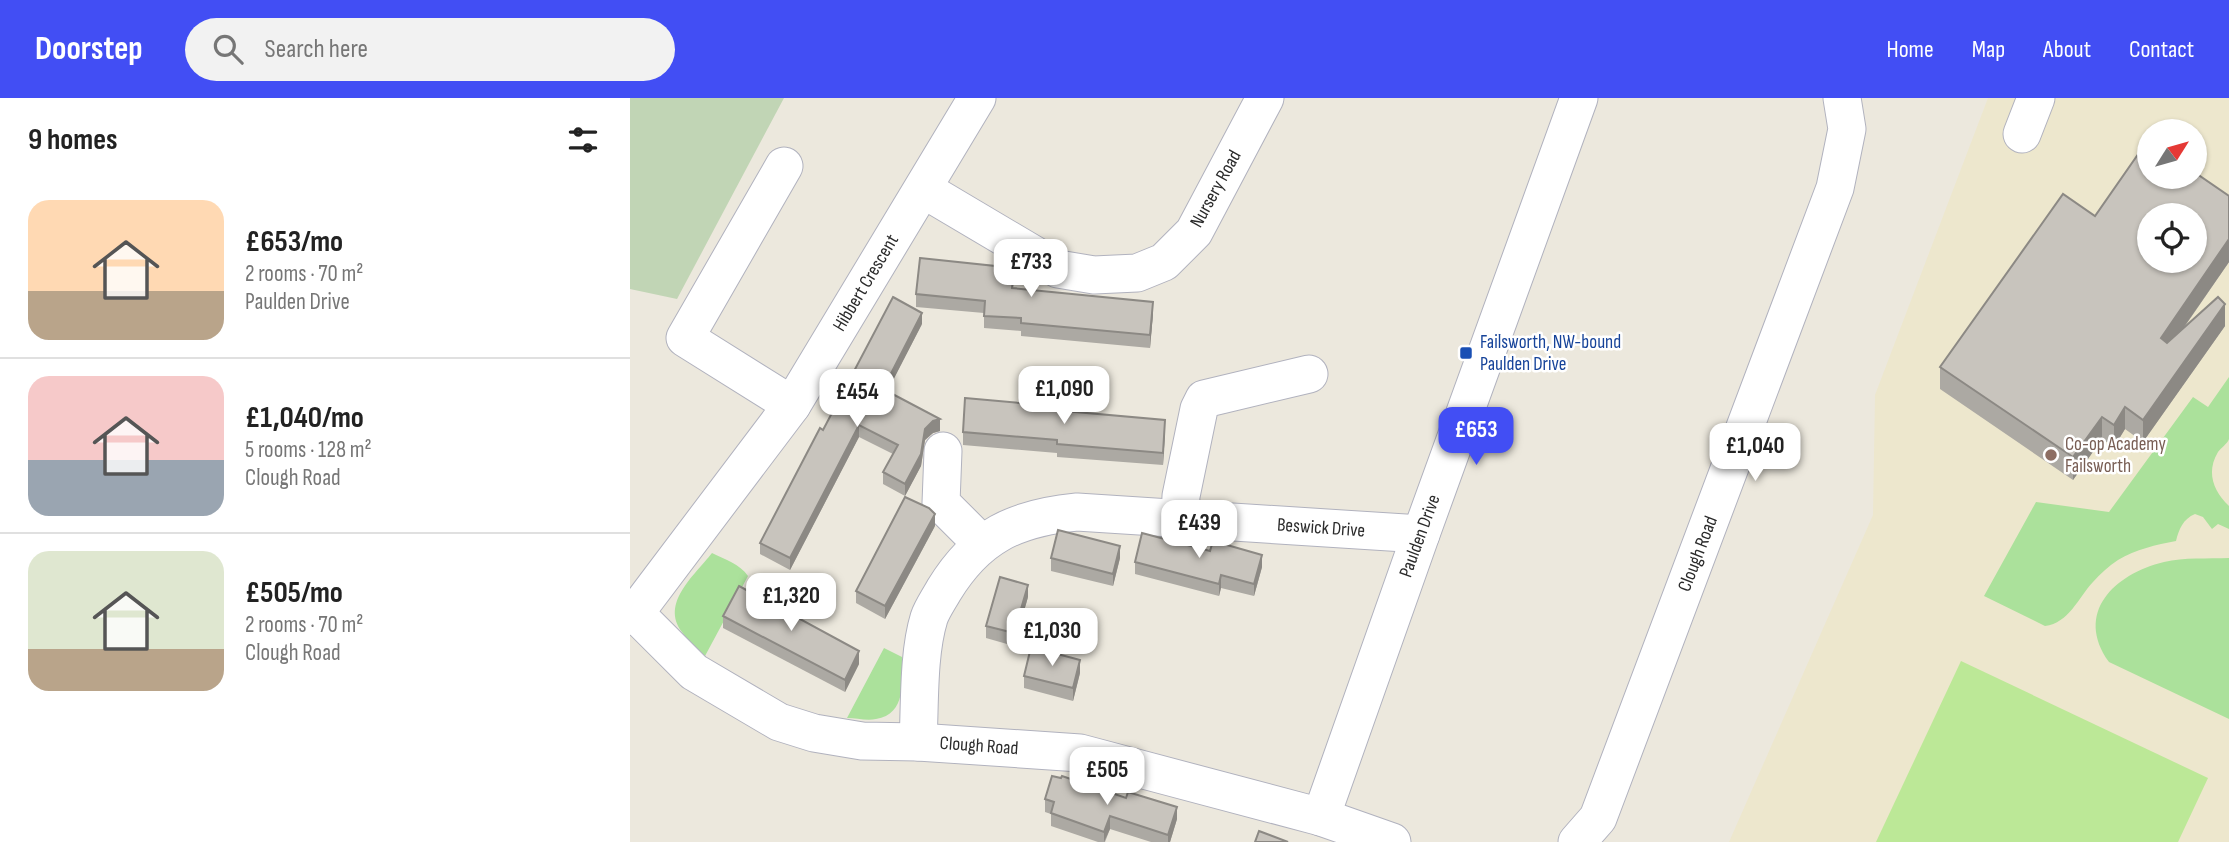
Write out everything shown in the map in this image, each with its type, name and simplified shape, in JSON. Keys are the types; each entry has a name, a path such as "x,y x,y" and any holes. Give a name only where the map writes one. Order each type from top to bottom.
{"street":[{"name":"Hibbert Crescent","path":"632,614 792,405 977,98"},
{"name":"Nursery Road","path":"923,189 1058,269 1094,275 1137,273 1164,262 1194,232 1265,98"},
{"name":"Paulden Drive","path":"1321,817 1578,98"},
{"name":"Clough Road","path":"1577,842 1598,818 1835,188 1847,129 1842,98"},
{"path":"2022,134 2036,98"},
{"path":"784,166 685,338 792,405"},
{"path":"1180,519 1181,496 1199,409 1204,399 1309,374"},
{"path":"943,451 941,503 982,544"},
{"name":"Beswick Drive","path":"918,742 923,642 929,616 955,572 982,544 1034,518 1077,512 1421,534"},
{"name":"Clough Road","path":"632,614 694,672 779,722 814,733 862,741 1080,752 1321,817 1392,842"}],"shaded area":[{"name":"Co-op Academy Failsworth","path":"1988,98 2229,98 2229,842 1729,842 1873,515 1875,395"}],"green space":[{"path":"630,98 784,98 677,299 630,289"},
{"path":"2229,377 2229,439 2214,459 2212,474 2215,488 2229,506 2229,529 2218,524 2212,529 2203,517 2195,514 2191,516 2182,525 2176,541 2139,550 2111,565 2093,582 2067,615 2053,624 2045,626 1984,596 2036,502 2109,512 2193,397 2208,407"},
{"path":"712,553 736,565 748,576 705,656 682,632 676,621 675,611 682,590"},
{"path":"2229,558 2229,719 2109,662 2099,644 2096,627 2098,612 2105,598 2129,576 2172,560"},
{"path":"884,648 902,657 902,686 898,704 886,716 876,719 847,718"},
{"path":"1961,661 2208,778 2178,842 1876,842"}],"building":[{"path":"2137,156 2137,189 2207,189 2207,181 2229,196 2229,239 2207,271 2207,203 2137,203 2137,273 2206,273 2161,338 2167,343 2218,297 2225,304 2143,420 2125,407 2114,425 2102,417 2073,457 1940,367 2063,194 2095,216"},
{"path":"920,258 1014,268 1012,288 1153,302 1150,335 1021,323 1021,318 984,316 985,301 916,294"},
{"path":"893,297 922,313 883,389 940,419 933,421 925,429 921,454 905,484 883,472 898,445 859,425 790,558 760,543"},
{"path":"965,398 1042,405 1042,409 1165,420 1163,453 1057,444 1057,440 963,432"},
{"path":"905,497 929,508 935,514 885,606 856,591"},
{"path":"1058,530 1120,546 1113,574 1051,558"},
{"path":"1142,533 1210,551 1213,541 1262,555 1254,584 1221,575 1219,584 1135,562"},
{"path":"1000,577 1028,585 1014,633 986,626"},
{"path":"739,586 859,651 845,680 723,616"},
{"path":"1031,647 1080,660 1073,688 1024,676"},
{"path":"1052,776 1062,776 1126,798 1128,792 1177,807 1168,835 1110,816 1104,832 1051,813 1054,802 1045,799"},
{"path":"1259,831 1288,842 1255,842"}],"place":[{"name":"Failsworth, NW-bound Paulden Drive","path":"1466,353"},
{"name":"Co-op Academy Failsworth","path":"2051,455"}]}
